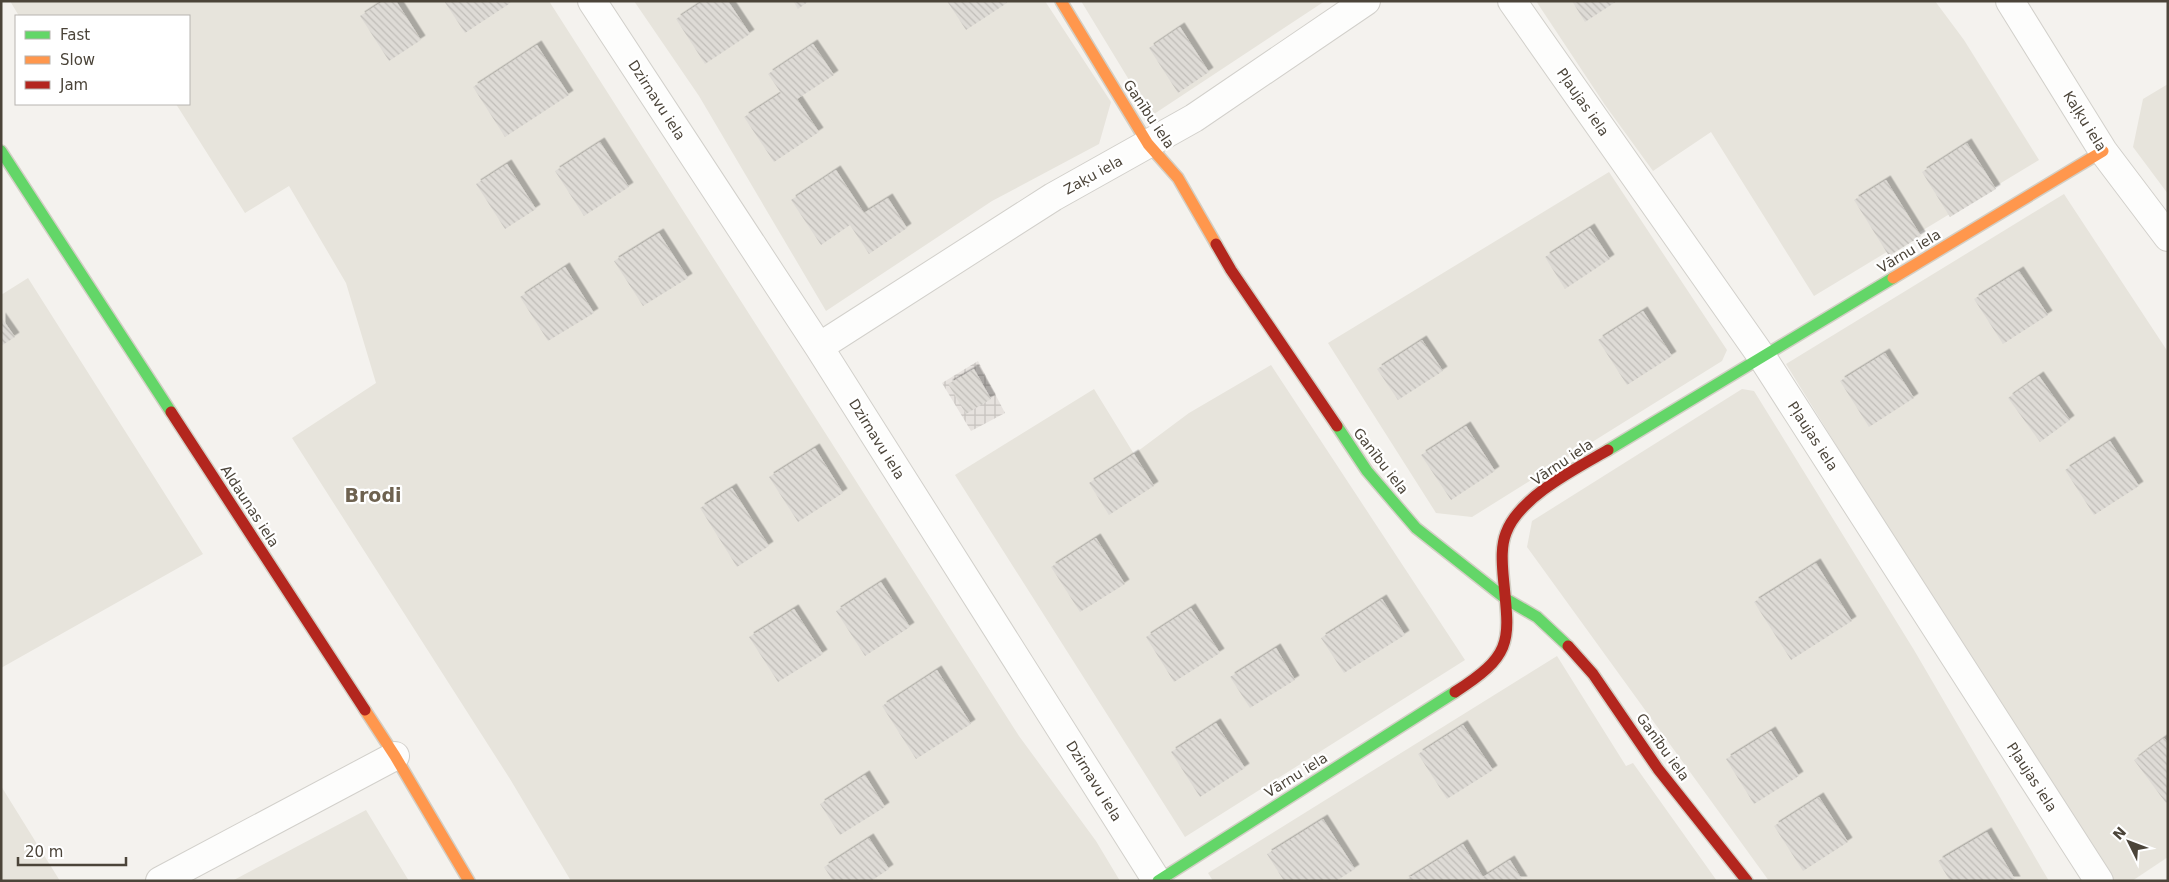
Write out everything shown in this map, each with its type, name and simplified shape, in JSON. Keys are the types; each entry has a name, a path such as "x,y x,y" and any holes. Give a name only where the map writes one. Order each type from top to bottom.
{"street":[{"name":"Dzirnavu iela","path":"592,1 819,347 1157,881"},
{"name":"Ganību iela","path":"1060,1 1148,144 1178,178 1231,270 1366,472 1416,528 1506,599 1537,617 1569,647 1593,674 1658,769 1747,881"},
{"name":"Zaķu iela","path":"819,347 1053,197 1194,118 1366,1"},
{"name":"Pļaujas iela","path":"1512,1 1762,357 2099,881"},
{"name":"Kaļķu iela","path":"2010,1 2103,152 2168,236"},
{"name":"Aldaunas iela","path":"1,151 395,756 469,881"},
{"name":"Vārnu iela","path":"1157,881 1467,684 1492,664 1503,649 1508,631 1501,559 1506,533 1519,513 1540,494 1572,471 2103,152"},
{"path":"160,881 395,756"}],"shaded area":[{"path":"10,1 549,1 1019,736 1096,841 1120,881 571,881 510,779 292,438 376,383 346,283 289,186 245,213 177,105 190,105 190,15 18,15"},
{"path":"634,1 1045,1 1111,102 1099,144 992,201 826,311 699,96"},
{"path":"1081,1 1325,1 1151,116"},
{"path":"1536,1 1935,1 1964,40 2039,160 1814,296 1711,132 1653,171 1605,105"},
{"path":"2168,84 2168,194 2133,147 2143,99"},
{"path":"1609,172 1727,350 1722,361 1472,517 1436,513 1328,343"},
{"path":"2064,194 2168,352 2168,857 2132,881 2115,881 1989,692 1786,364"},
{"path":"28,278 203,554 1,668 1,295"},
{"path":"978,361 1005,413 971,431 942,383"},
{"path":"1271,365 1465,660 1185,837 955,475 1094,389 1134,454 1189,413"},
{"path":"1742,389 1754,391 1914,650 2049,881 1769,881 1527,547 1532,521"},
{"path":"1557,656 1626,766 1633,763 1717,881 1213,881 1208,873"},
{"path":"1,786 60,881 1,881"},
{"path":"366,810 409,881 232,881"}],"building":[{"path":"383,1 396,1 421,40 389,61 360,16"},
{"path":"444,1 508,1 509,4 465,33"},
{"path":"703,1 728,1 750,34 705,64 676,19"},
{"path":"793,1 809,1 798,9"},
{"path":"947,1 1006,1 1007,3 966,30"},
{"path":"1572,1 1617,1 1585,22"},
{"path":"1180,27 1209,72 1178,93 1149,48"},
{"path":"813,44 834,75 797,99 819,132 774,162 744,117 781,93 768,74"},
{"path":"537,45 569,95 505,137 473,87"},
{"path":"600,142 629,187 584,216 555,171"},
{"path":"1967,143 1996,189 1950,217 1922,172"},
{"path":"507,164 536,209 505,229 476,184"},
{"path":"836,170 864,213 888,198 907,228 869,254 850,225 821,245 791,200"},
{"path":"1886,180 1921,236 1889,256 1854,200"},
{"path":"1590,228 1610,259 1565,289 1545,257"},
{"path":"659,233 688,278 643,306 614,261"},
{"path":"565,267 594,313 548,341 520,297"},
{"path":"2019,271 2048,315 2003,344 1974,299"},
{"path":"1643,311 1672,356 1627,385 1598,340"},
{"path":"1,317 15,337 1,346"},
{"path":"1422,340 1443,371 1398,400 1377,369"},
{"path":"1885,353 1914,398 1869,427 1840,381"},
{"path":"974,369 991,399 966,414 948,384"},
{"path":"2039,376 2070,420 2040,442 2008,398"},
{"path":"1466,426 1495,471 1451,500 1421,455"},
{"path":"2110,441 2139,486 2094,515 2065,470"},
{"path":"815,448 843,493 798,522 769,477"},
{"path":"1134,454 1154,486 1109,515 1089,483"},
{"path":"732,488 769,546 737,567 700,508"},
{"path":"1096,538 1125,584 1080,612 1051,567"},
{"path":"1816,563 1852,621 1791,660 1754,602"},
{"path":"881,582 910,627 865,656 836,611"},
{"path":"1382,599 1405,635 1344,673 1321,638"},
{"path":"1191,608 1220,653 1174,682 1146,637"},
{"path":"794,609 823,654 778,682 749,637"},
{"path":"1276,648 1295,680 1250,708 1230,677"},
{"path":"937,670 971,724 916,759 882,706"},
{"path":"1216,723 1245,768 1200,797 1171,752"},
{"path":"1463,725 1493,770 1447,799 1418,754"},
{"path":"1771,731 1799,776 1754,804 1726,759"},
{"path":"2164,738 2168,742 2168,801 2166,803 2134,760"},
{"path":"865,775 885,807 840,835 820,804"},
{"path":"1819,797 1848,842 1803,871 1774,826"},
{"path":"1323,819 1355,869 1336,881 1284,881 1267,854"},
{"path":"1987,832 2016,881 1950,881 1938,861"},
{"path":"869,838 889,869 871,881 833,881 824,867"},
{"path":"1463,844 1483,877 1510,860 1523,881 1404,881"}],"traffic: fast":[{"path":"1,151 171,412"},
{"path":"1608,450 1893,278"},
{"path":"1337,426 1367,471 1416,528 1506,599 1537,617 1568,646"},
{"path":"1158,881 1455,692"}],"traffic: slow":[{"path":"1061,1 1148,144 1178,178 1216,244"},
{"path":"1893,278 2103,151"},
{"path":"365,710 395,756 469,881"}],"traffic: jam":[{"path":"1216,244 1231,270 1337,426"},
{"path":"171,412 365,710"},
{"path":"1455,692 1489,666 1499,655 1504,643 1507,630 1507,615 1502,559 1504,538 1513,520 1523,507 1550,485 1608,450"},
{"path":"1568,646 1593,674 1658,769 1747,881"}],"district":[{"name":"Brodi","path":"373,495"}]}
